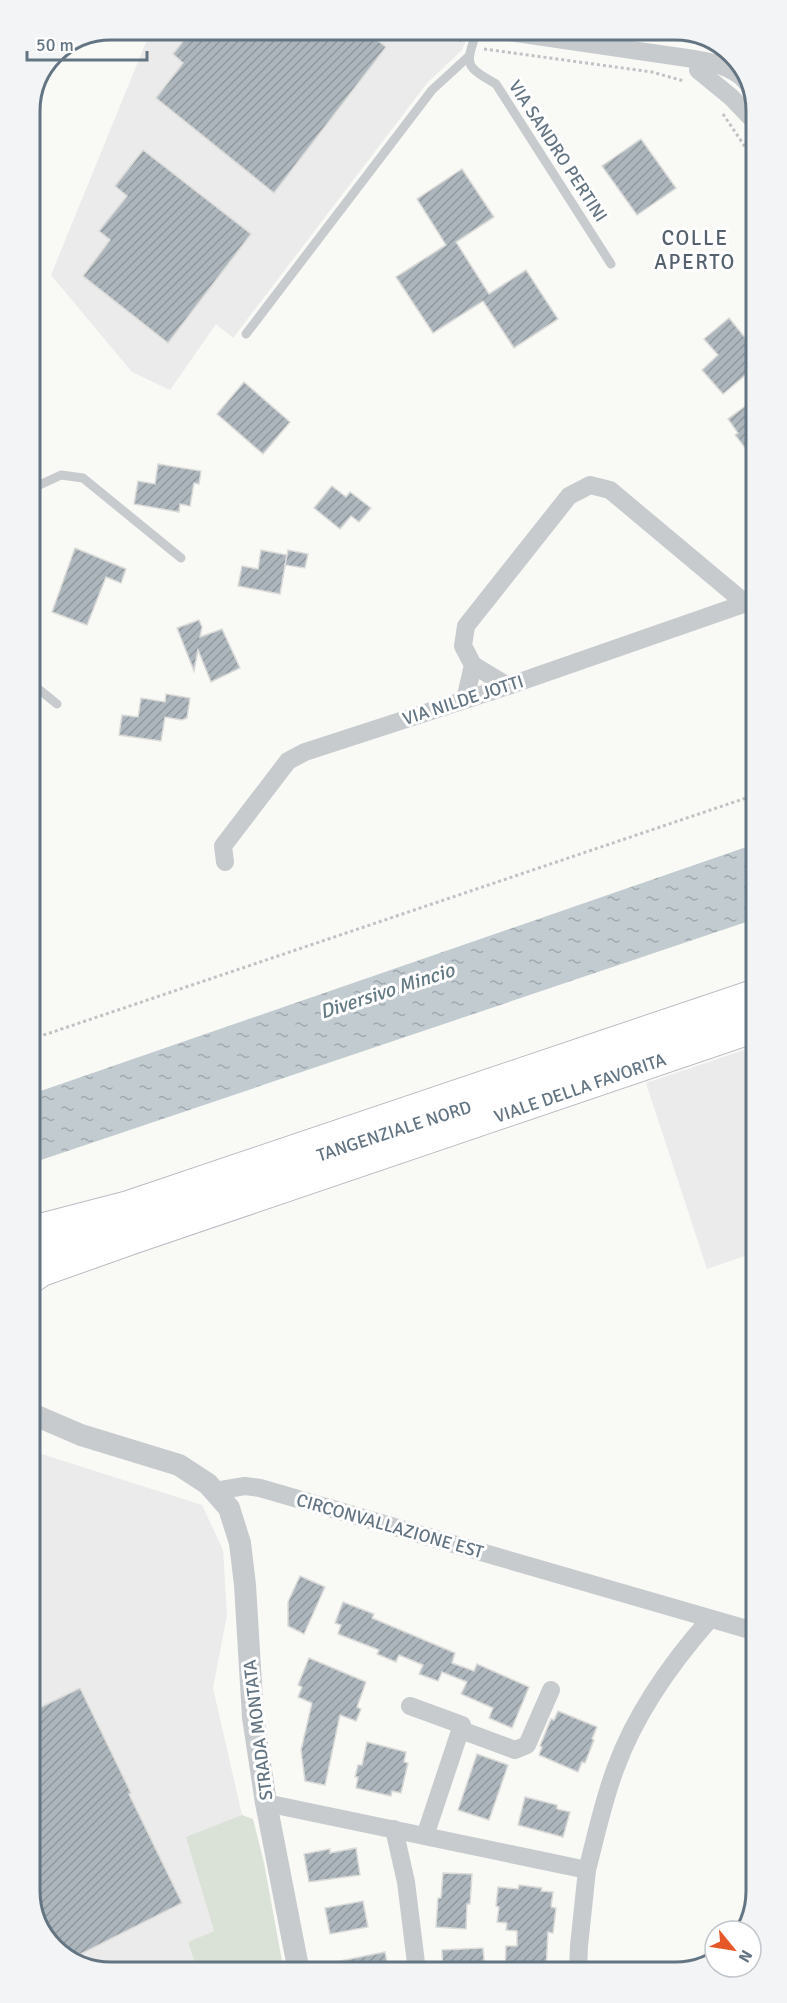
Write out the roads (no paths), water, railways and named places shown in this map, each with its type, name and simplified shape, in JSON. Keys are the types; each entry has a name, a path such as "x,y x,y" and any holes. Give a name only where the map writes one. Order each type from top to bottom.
{"highway":[{"name":"TANGENZIALE NORD","path":"40,1249 746,1014"}],"main road":[{"name":"VIALE DELLA FAVORITA","path":"40,1227 128,1204 746,995"},
{"name":"VIALE DELLA FAVORITA","path":"40,1274 746,1032"}],"street":[{"path":"566,41 709,61 736,75"},
{"path":"681,58 693,76 731,97 746,113"},
{"path":"693,76 706,70 719,74 739,88 742,86"},
{"path":"508,686 473,665 463,646 466,626 569,496 590,484 610,490 746,599"},
{"name":"VIA NILDE JOTTI","path":"225,862 223,846 288,762 305,752 508,686 746,603"},
{"path":"465,700 473,665"},
{"path":"40,1418 81,1435 179,1466 216,1491"},
{"name":"CIRCONVALLAZIONE EST","path":"216,1491 245,1486 260,1488 746,1629"},
{"name":"STRADA MONTATA","path":"216,1491 229,1508 240,1543 245,1585 253,1717 266,1803 297,1962"},
{"path":"579,1962 587,1870 604,1802 616,1766 631,1732 678,1659 710,1619"},
{"path":"460,1730 514,1750 527,1744 551,1690"},
{"path":"410,1706 462,1725 425,1836"},
{"path":"266,1803 587,1870"},
{"path":"394,1829 406,1882 416,1962"}],"lane":[{"path":"246,334 432,90 468,57 474,41"},
{"name":"VIA SANDRO PERTINI","path":"468,57 473,70 496,84 611,264"},
{"path":"41,484 61,475 83,478 181,558"},
{"path":"41,691 57,704"}],"water":[{"name":"Diversivo Mincio","path":"746,847 746,922 40,1160 40,1091"}],"district":[{"name":"COLLE APERTO","path":"695,250"}]}
